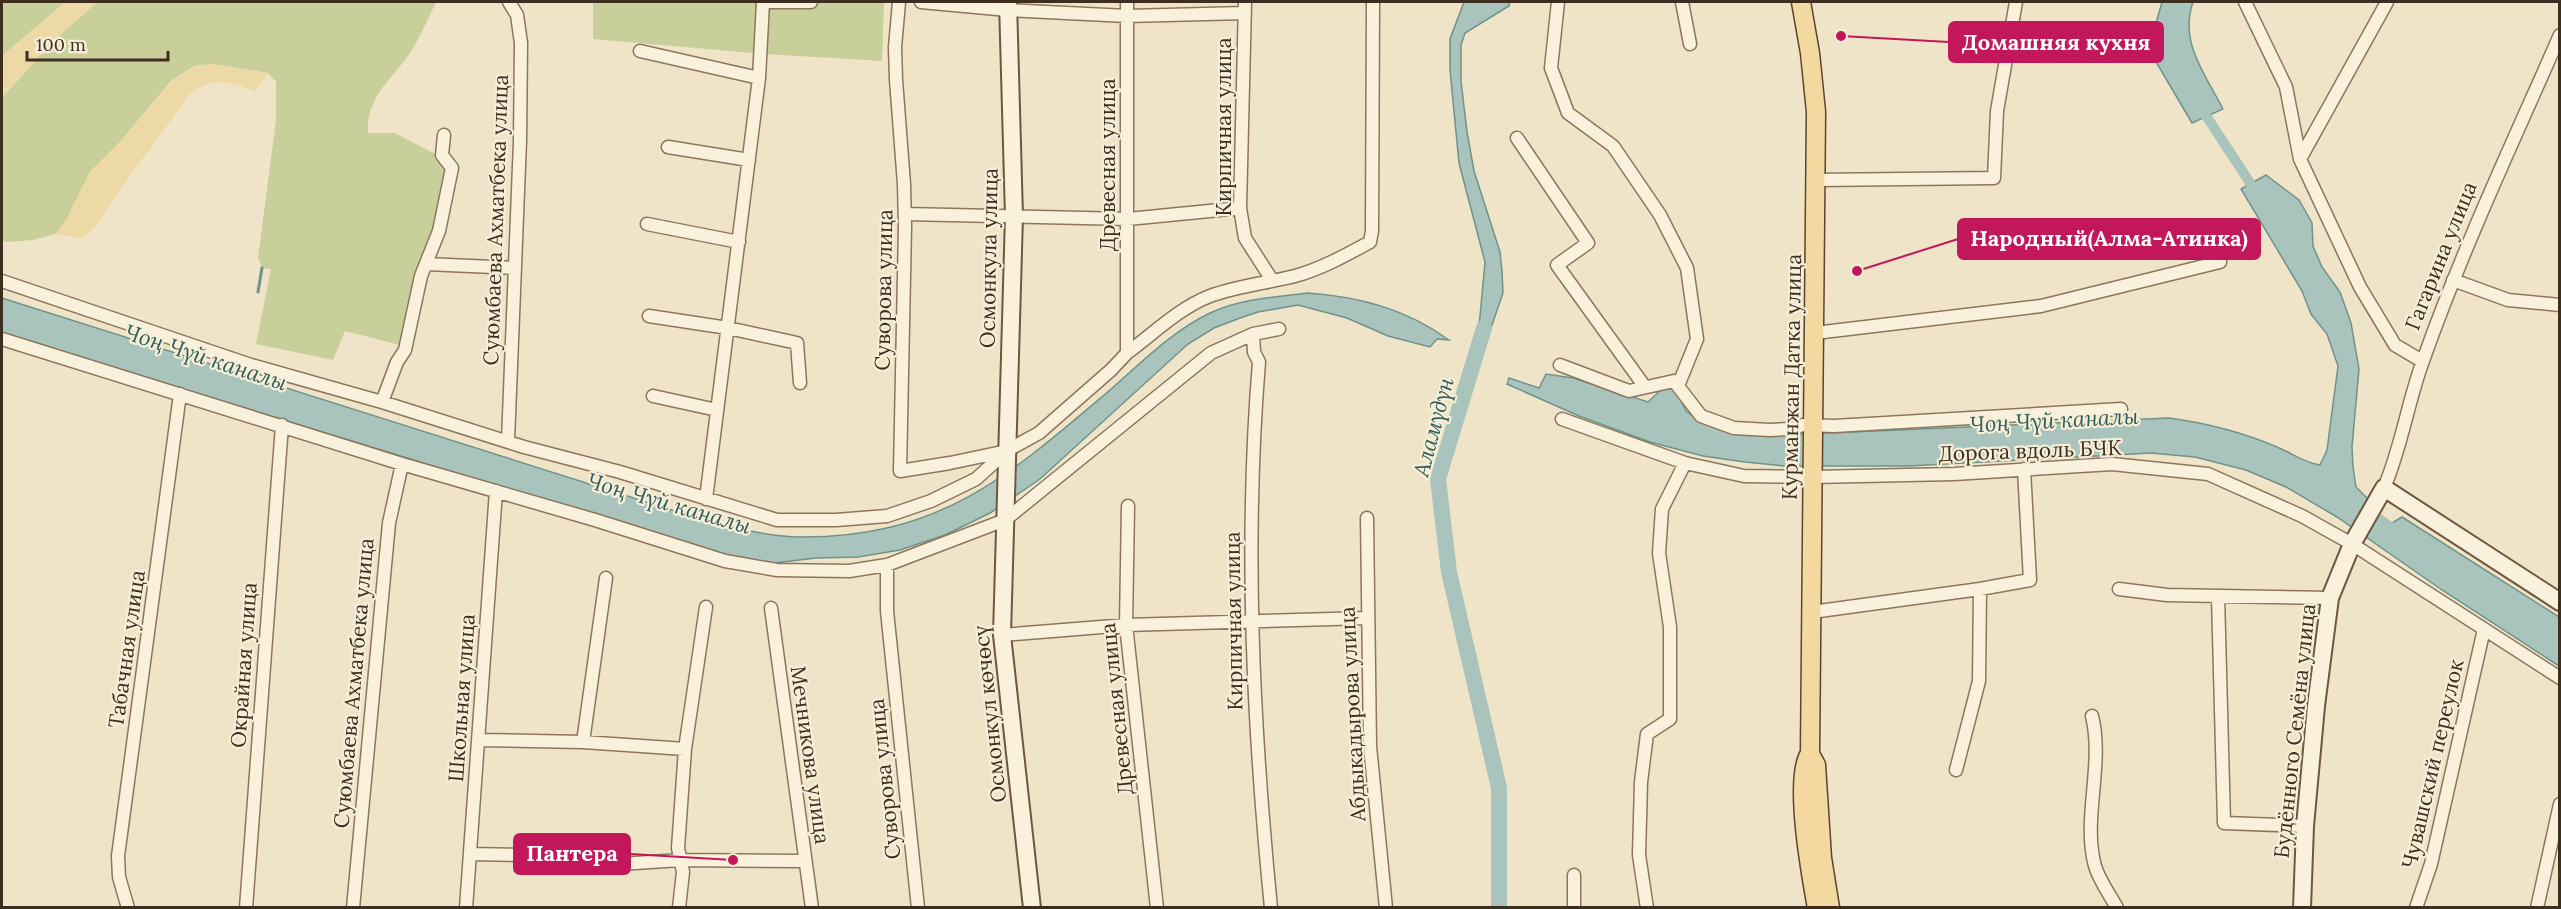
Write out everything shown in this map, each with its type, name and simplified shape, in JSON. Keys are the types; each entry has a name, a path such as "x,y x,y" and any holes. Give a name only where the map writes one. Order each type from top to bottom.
{"main road":[{"name":"Курманжан Датка улица","path":"1801,2 1810,53 1816,112 1810,754 1816,765 1822,858 1830,908"},
{"name":"Курманжан Датка улица","path":"1810,754 1803,765 1809,860 1816,908"}],"street":[{"name":"Суюмбаева Ахматбека улица","path":"508,441 520,141 520,43 517,15 509,2"},
{"path":"706,499 759,78 763,2 811,2"},
{"name":"Суворова улица","path":"899,2 895,47 905,214 900,471 1008,455"},
{"path":"921,2 1008,6 1127,16 1245,7"},
{"name":"Древесная улица","path":"1127,2 1127,353"},
{"path":"2,281 251,365 777,520 836,520 887,516 931,501 976,479 1039,433 1111,370 1127,353 1185,309 1201,300 1251,284 1296,276 1341,258 1370,242 1372,231 1373,2"},
{"path":"1558,2 1551,68 1568,113 1612,146 1660,215 1687,268 1696,339 1678,386"},
{"path":"1682,2 1690,44"},
{"path":"1816,180 1994,178 1997,111 2016,2"},
{"path":"2245,2 2286,87 2300,159 2360,287 2395,345 2422,361"},
{"path":"2300,159 2387,2"},
{"name":"Осмонкула улица","path":"1006,518 1014,216 1008,6"},
{"name":"Кирпичная улица","path":"1245,7 1240,208 1245,238 1272,280"},
{"name":"Гагарина улица","path":"2381,493 2396,458 2422,361 2453,280 2559,35"},
{"path":"640,51 759,78"},
{"path":"382,402 397,362 405,350 421,276 439,231 452,168 442,155 444,135"},
{"path":"1517,138 1588,243 1557,265 1645,387"},
{"path":"668,147 749,160"},
{"path":"905,214 1128,219 1240,208"},
{"path":"647,224 740,242"},
{"path":"1815,333 2041,306 2220,262"},
{"path":"426,264 515,268"},
{"path":"2453,280 2508,300 2559,306"},
{"path":"649,316 729,328 797,343 800,383"},
{"path":"2,339 282,424 402,464 725,561 777,570 849,571 887,565 1006,518 1211,353 1253,334 1279,329"},
{"name":"Кирпичная улица","path":"1253,334 1254,352 1259,362 1252,447 1251,623 1258,773 1271,908"},
{"path":"1560,365 1629,391 1674,381 1701,416 1734,428 1790,429 1803,425 1834,426 2121,409"},
{"name":"Табачная улица","path":"128,908 119,877 118,856 180,394"},
{"path":"653,396 717,410"},
{"name":"Дорога вдоль БЧК","path":"1562,419 1685,464 1744,476 1954,474 2112,464 2208,474 2354,541 2559,678"},
{"name":"Окрайная улица","path":"246,908 282,424"},
{"name":"Суюмбаева Ахматбека улица","path":"353,908 389,524 402,464"},
{"path":"1647,908 1639,855 1642,773 1647,734 1670,719 1671,695 1670,627 1659,553 1662,509 1685,464"},
{"path":"1812,612 2030,580 2024,469"},
{"name":"Школьная улица","path":"466,908 480,740 496,491"},
{"path":"2381,493 2559,602"},
{"name":"Будённого Семёна улица","path":"2302,908 2305,826 2316,706 2330,598 2354,541 2381,493"},
{"name":"Древесная улица","path":"1128,506 1126,625 1157,908"},
{"name":"Осмонкул көчөсү","path":"1006,518 1002,635 1032,908"},
{"name":"Абдыкадырова улица","path":"1367,518 1370,746 1386,908"},
{"name":"Суворова улица","path":"887,565 887,611 918,908"},
{"path":"583,742 606,578"},
{"path":"1956,770 1979,681 1980,589"},
{"path":"2119,589 2167,595 2330,598"},
{"path":"2218,596 2224,823 2305,826"},
{"path":"679,908 683,872 678,848 685,749 706,607"},
{"name":"Мечникова улица","path":"771,608 812,908"},
{"path":"1002,635 1126,625 1367,618"},
{"name":"Чувашский переулок","path":"2416,908 2431,864 2484,629"},
{"path":"2092,716 2096,753 2092,832 2096,866 2117,908"},
{"path":"480,740 583,742 685,749"},
{"path":"2537,908 2559,804"},
{"path":"470,854 528,855 620,864 681,860 804,861"},
{"path":"1574,875 1574,908"}],"green space":[{"path":"2,2 65,2 2,56"},
{"path":"97,2 436,2 413,48 376,97 368,120 368,133 395,133 439,156 447,179 437,225 417,276 400,345 345,331 333,360 256,344 271,269 262,268 258,258 276,120 276,82 268,73 212,64 194,66 171,81 119,143 90,172 66,220 55,234 33,240 7,242 2,240 2,98 50,44"},
{"path":"593,2 884,2 882,61 764,54 593,39"}],"sand":[{"path":"65,2 97,2 50,44 2,98 2,56"},
{"path":"212,64 268,73 255,92 222,82 206,84 191,93 94,228 83,238 55,234 66,220 90,172 119,143 172,81 195,66"}],"water":[{"path":"1464,2 1510,2 1509,6 1465,33 1461,45 1461,81 1474,171 1500,252 1502,271 1503,293 1483,351 1473,346 1479,327 1485,262 1459,163 1450,70 1450,39"},
{"path":"2162,2 2193,2 2189,31 2192,44 2202,70 2223,109 2192,123 2152,55"},
{"path":"2266,175 2299,200 2312,223 2313,246 2322,267 2340,292 2351,323 2359,369 2352,447 2353,467 2356,487 2370,501 2363,513 2387,526 2402,517 2559,617 2559,666 2442,590 2337,517 2286,487 2246,470 2195,457 2151,453 1909,466 1784,466 1745,462 1703,456 1650,442 1579,416 1507,384 1509,378 1539,388 1546,374 1573,378 1648,402 1664,387 1670,387 1679,396 1686,411 1693,416 1713,423 1783,435 2169,418 2210,425 2237,433 2320,465 2327,450 2338,366 2327,334 2311,314 2302,291 2241,189"},
{"path":"1308,293 1365,301 1382,306 1416,320 1449,340 1437,339 1430,347 1388,336 1347,318 1298,305 1258,312 1214,328 1188,344 1040,479 990,513 945,535 900,550 858,557 816,558 766,564 718,554 2,333 2,298 719,525 769,535 799,537 847,535 890,527 929,515 965,498 1033,454 1154,351 1195,321 1221,308 1233,305 1258,299"}],"waterway":[{"path":"2199,105 2258,195"},
{"path":"258,292 262,268"},
{"name":"Аламүдүн","path":"1484,328 1438,479 1449,572 1499,788 1499,908"},
{"name":"Чоң Чүй каналы","path":"2366,510 2398,532"}],"place":[{"name":"Домашняя кухня","path":"1841,36"},
{"name":"Народный(Алма-Атинка)","path":"1857,271"},
{"name":"Пантера","path":"733,860"}]}
